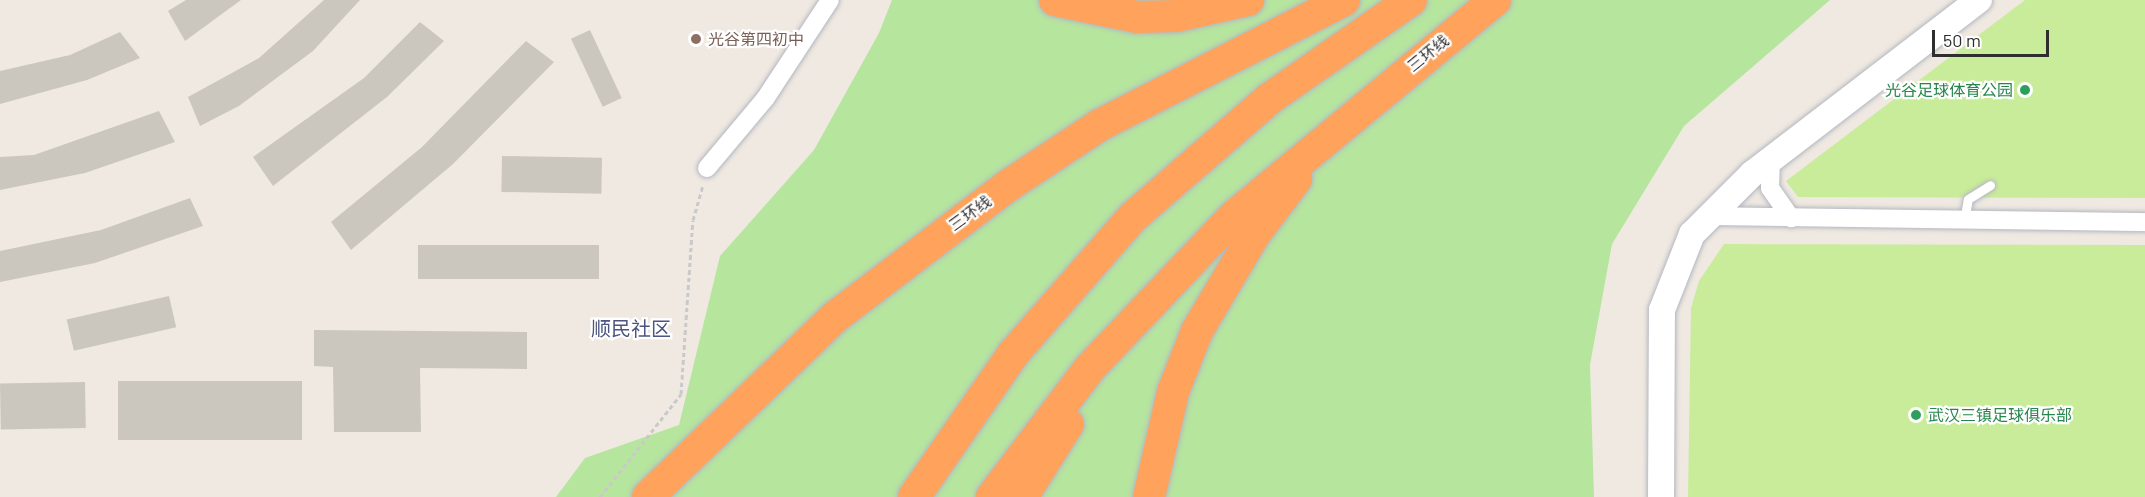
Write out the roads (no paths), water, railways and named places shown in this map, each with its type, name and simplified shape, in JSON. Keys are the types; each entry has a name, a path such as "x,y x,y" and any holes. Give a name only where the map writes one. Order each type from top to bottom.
{"highway":[{"path":"1055,0 1137,17 1177,16 1248,0"},
{"name":"三环线","path":"648,497 835,317 1009,185 1100,125 1344,0"},
{"name":"三环线","path":"992,497 1089,369 1179,271 1342,123 1495,0"},
{"path":"914,497 1012,354 1133,217 1269,99 1407,3"},
{"path":"1149,497 1173,392 1197,331 1254,235 1342,123"},
{"path":"1022,497 1179,271"}],"street":[{"path":"707,168 765,99 830,0"},
{"path":"1661,497 1662,310 1678,259 1705,216 1771,159 1979,0"},
{"path":"1771,159 1770,188 1791,218"},
{"path":"1705,216 2145,222"}],"lane":[{"path":"1964,221 1968,199 1990,185"}],"place":[{"name":"光谷第四初中","path":"696,39"},
{"name":"光谷足球体育公园","path":"2025,90"},
{"name":"武汉三镇足球俱乐部","path":"1916,415"}],"district":[{"name":"顺民社区","path":"631,328"}]}
